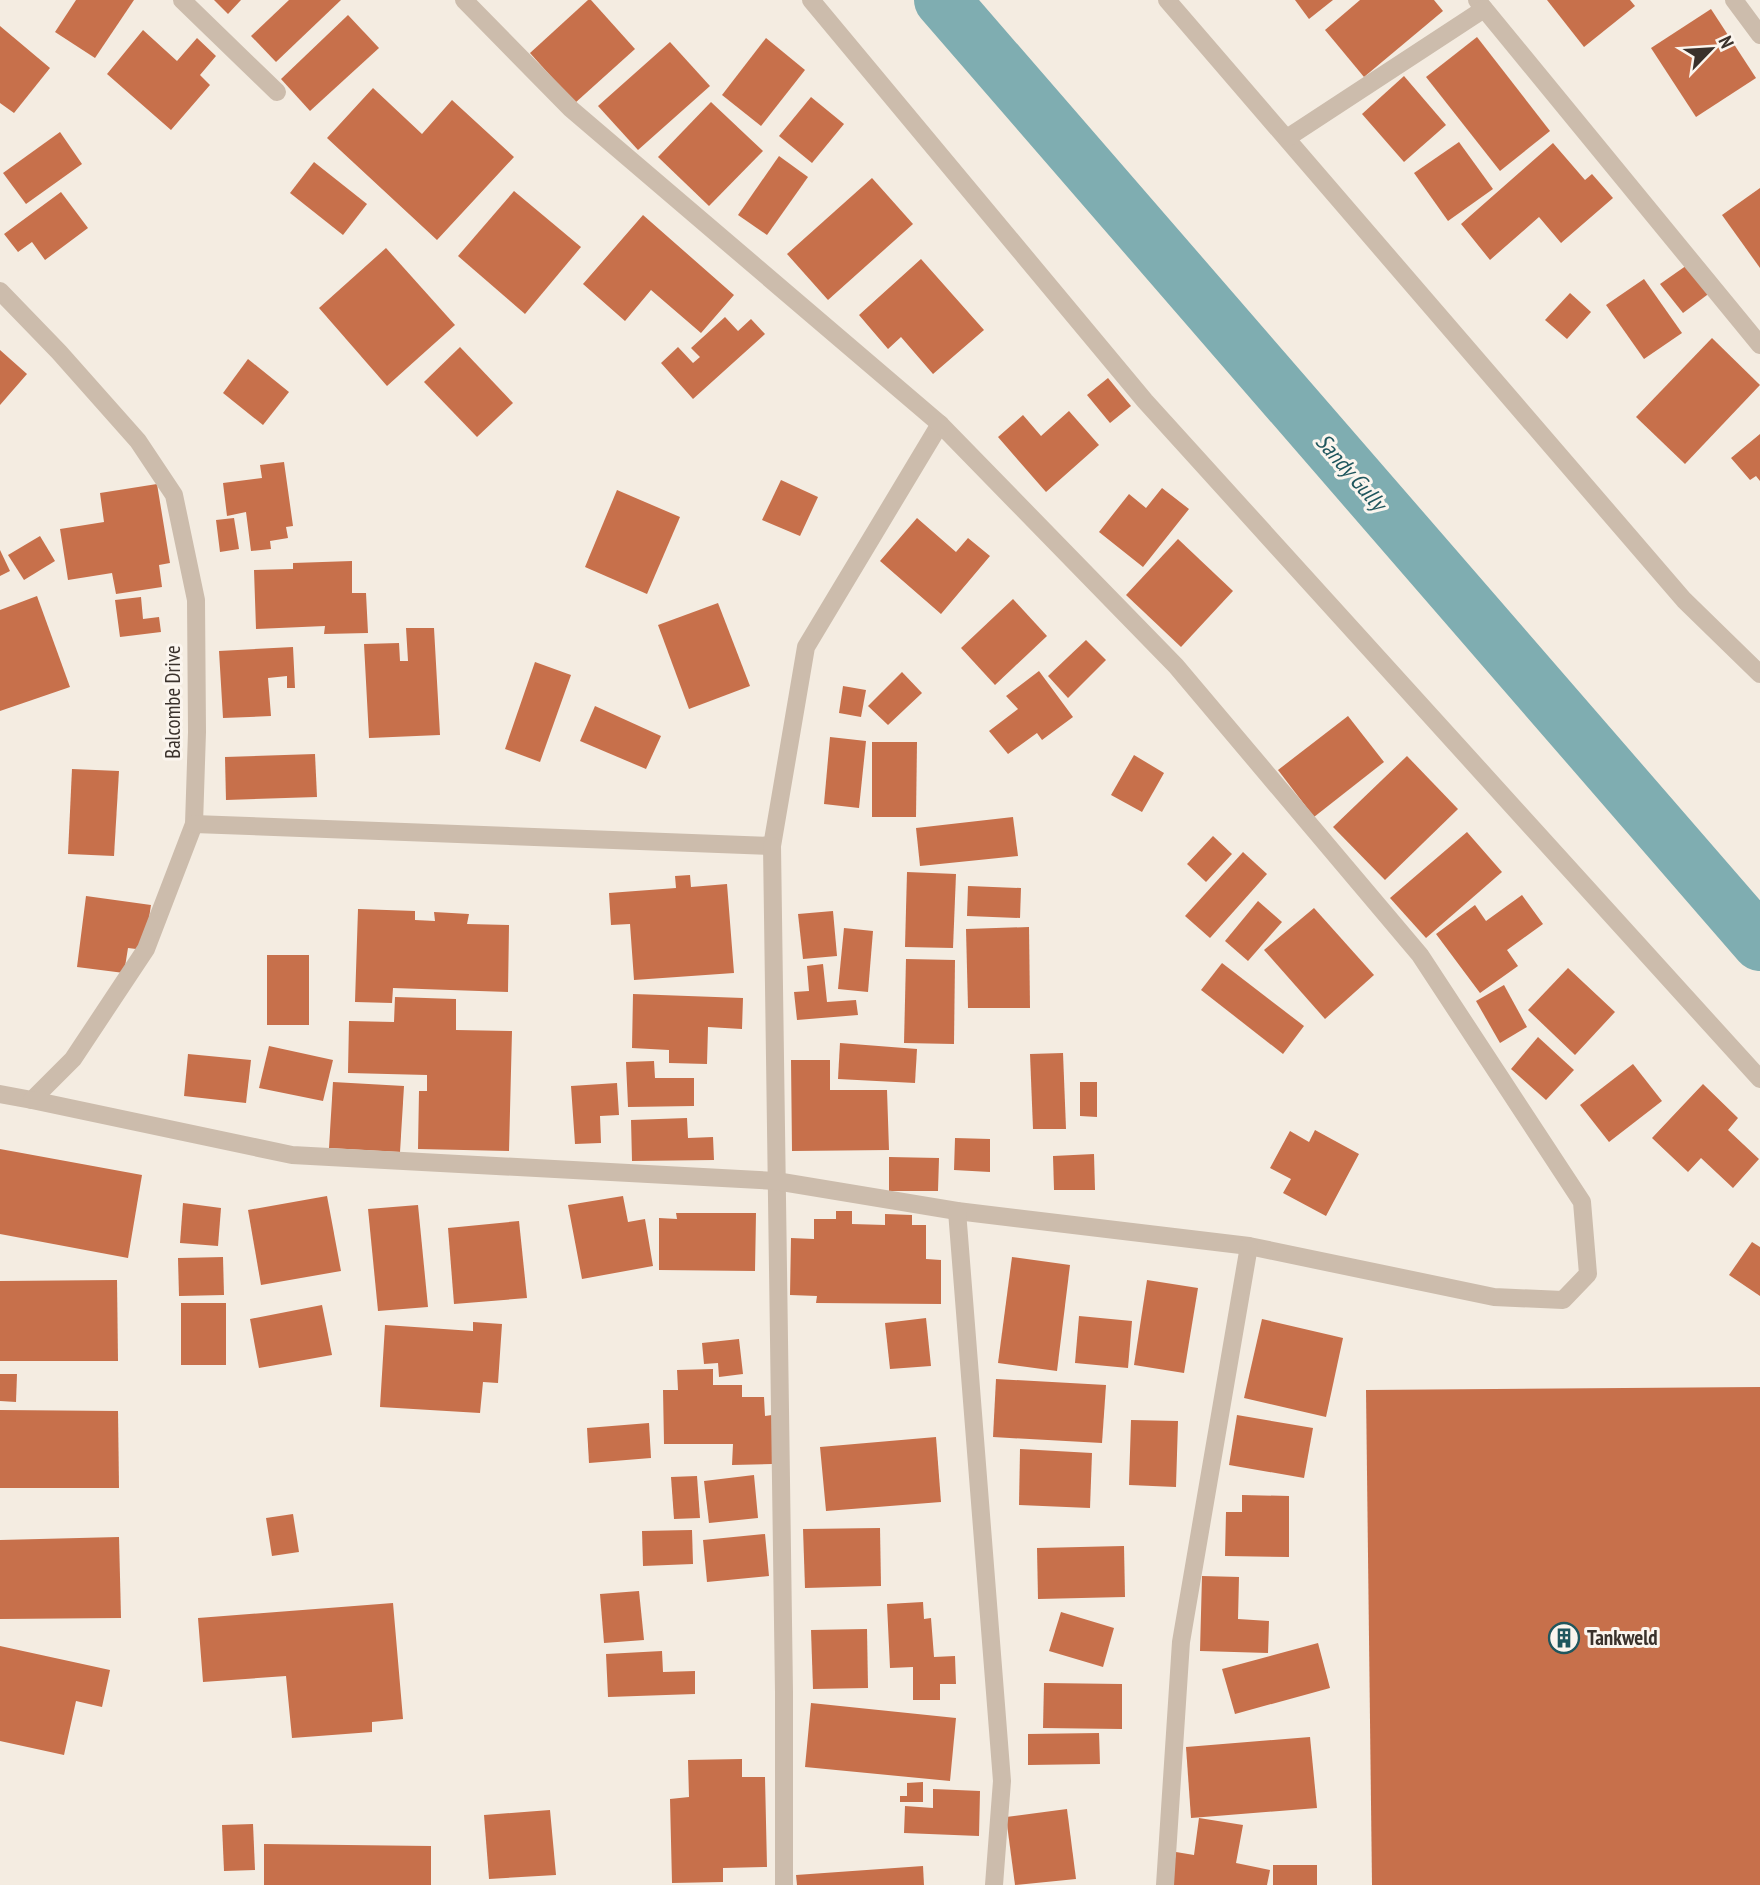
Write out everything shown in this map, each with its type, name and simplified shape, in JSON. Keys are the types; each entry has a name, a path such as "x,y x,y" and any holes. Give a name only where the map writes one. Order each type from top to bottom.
{"street":[{"path":"182,0 277,92"},
{"path":"0,1094 292,1155 776,1181 957,1211 1249,1245 1494,1297 1563,1300 1588,1274 1582,1202 1420,955 1176,666 940,425 571,108 464,0"},
{"path":"811,0 1145,401 1760,1079"},
{"path":"1167,0 1684,600 1760,674"},
{"path":"1734,0 1760,35"},
{"path":"1287,138 1481,5 1760,345"},
{"name":"Balcombe Drive","path":"0,291 60,352 138,440 174,495 196,600 197,732 194,824 146,949 74,1059 32,1100"},
{"path":"784,1885 784,1692 772,846 806,648 940,425"},
{"path":"194,824 772,846"},
{"path":"957,1211 1002,1781 994,1885"},
{"path":"1165,1885 1181,1642 1249,1245"}],"building":[{"path":"76,0 134,0 95,58 55,32"},
{"path":"214,0 241,0 228,14"},
{"path":"289,0 341,0 276,62 251,36"},
{"path":"591,0 635,49 575,103 530,53"},
{"path":"1295,0 1333,0 1309,19"},
{"path":"1360,0 1434,0 1443,11 1364,77 1325,30"},
{"path":"1547,0 1630,0 1635,6 1584,47"},
{"path":"1711,9 1756,78 1696,117 1651,48"},
{"path":"348,15 379,48 310,111 281,79"},
{"path":"0,26 50,68 14,113 0,103"},
{"path":"143,30 177,61 197,38 216,56 200,75 210,85 171,130 107,74"},
{"path":"1477,37 1550,131 1500,171 1426,77"},
{"path":"766,38 805,70 761,126 722,95"},
{"path":"670,42 710,86 638,150 598,106"},
{"path":"1404,76 1446,125 1404,162 1362,114"},
{"path":"373,88 422,134 452,100 514,157 437,240 327,138"},
{"path":"811,97 844,124 812,163 779,136"},
{"path":"711,102 763,151 709,206 658,157"},
{"path":"60,132 82,164 26,204 3,173"},
{"path":"1459,142 1493,189 1448,221 1414,173"},
{"path":"1553,143 1585,180 1592,174 1613,198 1561,243 1539,217 1490,260 1461,224"},
{"path":"779,156 808,177 767,235 738,215"},
{"path":"314,162 367,204 343,235 290,193"},
{"path":"872,178 913,224 828,300 787,254"},
{"path":"1760,188 1760,268 1722,215"},
{"path":"514,191 581,247 525,314 458,256"},
{"path":"61,192 88,228 45,260 32,242 18,252 4,234"},
{"path":"643,215 734,295 701,333 651,290 625,321 583,284"},
{"path":"386,248 455,325 387,386 319,308"},
{"path":"921,259 984,330 933,374 901,337 888,349 859,315"},
{"path":"1690,263 1711,292 1683,313 1660,284"},
{"path":"1644,279 1682,333 1644,359 1606,305"},
{"path":"1570,293 1591,312 1567,339 1545,320"},
{"path":"725,317 738,331 751,319 765,334 693,399 661,363 678,347 693,363 700,357 691,348"},
{"path":"1712,338 1760,385 1685,464 1636,417"},
{"path":"460,347 513,403 477,437 424,382"},
{"path":"0,350 27,374 0,405"},
{"path":"248,359 289,392 263,425 223,393"},
{"path":"1108,378 1131,406 1110,423 1087,395"},
{"path":"1069,411 1099,445 1046,492 998,437 1023,415 1041,436"},
{"path":"1760,434 1760,481 1756,476 1750,480 1731,458"},
{"path":"284,462 293,526 286,527 288,538 270,541 271,549 251,551 246,512 227,516 223,483 262,478 260,465"},
{"path":"781,480 818,497 800,536 762,520"},
{"path":"157,484 170,563 159,565 162,587 116,594 112,573 68,580 60,529 104,522 100,493"},
{"path":"1162,488 1189,509 1143,567 1099,532 1129,494 1146,508"},
{"path":"617,490 680,517 647,594 585,567"},
{"path":"234,518 239,549 220,552 216,520"},
{"path":"917,518 956,552 968,538 990,556 941,614 880,561"},
{"path":"40,536 55,561 24,580 8,555"},
{"path":"1178,539 1233,591 1181,647 1126,595"},
{"path":"0,550 10,571 0,576"},
{"path":"352,561 352,593 366,593 368,633 324,634 325,626 256,629 254,570 293,569 293,563"},
{"path":"37,596 70,687 0,711 0,610"},
{"path":"141,597 143,619 159,617 161,632 120,637 115,600"},
{"path":"1013,599 1047,636 995,685 961,648"},
{"path":"718,603 750,686 689,709 658,625"},
{"path":"406,628 434,628 440,735 369,738 364,644 399,643 400,661 408,661"},
{"path":"1086,640 1106,660 1068,698 1048,676"},
{"path":"293,647 295,688 287,688 287,676 268,678 271,716 223,718 219,651"},
{"path":"535,662 571,675 540,762 505,749"},
{"path":"1039,671 1073,717 1042,740 1037,733 1008,754 989,731 1018,709 1006,696"},
{"path":"902,672 922,693 888,725 868,706"},
{"path":"843,686 866,690 861,717 839,713"},
{"path":"595,706 661,736 646,769 580,741"},
{"path":"1348,716 1384,762 1314,817 1278,770"},
{"path":"830,737 866,741 859,808 824,804"},
{"path":"872,742 917,742 916,817 872,817"},
{"path":"315,754 317,797 226,800 225,757"},
{"path":"1134,755 1164,773 1142,812 1111,795"},
{"path":"1407,756 1458,809 1385,880 1333,827"},
{"path":"72,769 119,771 114,856 68,854"},
{"path":"1013,817 1018,856 920,866 916,828"},
{"path":"1467,832 1502,872 1426,938 1390,898"},
{"path":"1213,836 1232,854 1206,882 1187,864"},
{"path":"1243,852 1267,874 1210,938 1185,916"},
{"path":"907,872 956,874 953,948 905,947"},
{"path":"690,875 691,887 727,884 734,973 634,980 630,924 611,925 609,893 676,888 675,876"},
{"path":"968,886 1021,888 1020,918 967,916"},
{"path":"1522,895 1543,924 1507,950 1518,966 1480,993 1436,934 1475,905 1486,921"},
{"path":"86,896 151,905 144,950 128,948 124,973 77,967"},
{"path":"1258,901 1282,922 1248,961 1225,941"},
{"path":"1314,908 1374,975 1325,1019 1264,950"},
{"path":"358,909 415,911 415,920 435,921 434,912 469,914 467,924 509,925 508,992 393,988 392,1003 355,1002"},
{"path":"833,911 837,956 803,959 798,914"},
{"path":"1029,927 1030,1008 968,1008 966,929"},
{"path":"844,928 873,931 868,992 838,989"},
{"path":"267,955 309,955 309,1025 267,1025"},
{"path":"906,959 955,960 954,1044 904,1043"},
{"path":"1222,963 1304,1026 1283,1054 1201,990"},
{"path":"823,964 827,1002 856,1000 858,1015 797,1020 794,992 809,991 807,966"},
{"path":"1568,968 1615,1012 1575,1055 1528,1010"},
{"path":"1504,985 1527,1027 1500,1043 1476,1001"},
{"path":"633,994 743,998 742,1029 708,1027 707,1064 669,1063 669,1050 632,1048"},
{"path":"395,997 456,999 456,1030 512,1031 509,1151 418,1149 419,1091 427,1091 427,1075 348,1073 349,1021 394,1022"},
{"path":"1538,1037 1574,1070 1546,1100 1511,1069"},
{"path":"840,1043 917,1049 915,1083 838,1079"},
{"path":"269,1046 333,1060 323,1101 259,1088"},
{"path":"1063,1053 1066,1129 1033,1129 1030,1054"},
{"path":"188,1054 251,1060 246,1103 184,1096"},
{"path":"791,1060 830,1060 830,1090 887,1090 889,1150 792,1151"},
{"path":"654,1061 655,1078 694,1078 694,1106 628,1107 626,1062"},
{"path":"1633,1064 1662,1101 1609,1142 1580,1105"},
{"path":"333,1082 404,1086 400,1152 329,1148"},
{"path":"1080,1082 1097,1082 1097,1117 1080,1116"},
{"path":"617,1083 619,1115 600,1116 601,1143 575,1144 571,1086"},
{"path":"1703,1084 1738,1118 1728,1130 1759,1159 1733,1188 1701,1158 1688,1172 1652,1138"},
{"path":"687,1118 688,1138 713,1137 714,1160 632,1161 631,1120"},
{"path":"1315,1130 1359,1154 1326,1216 1283,1193 1291,1179 1270,1168 1290,1131 1309,1142"},
{"path":"955,1138 990,1139 990,1172 954,1170"},
{"path":"0,1149 142,1175 128,1258 0,1234"},
{"path":"1094,1154 1095,1190 1054,1190 1053,1156"},
{"path":"889,1157 939,1158 938,1191 889,1191"},
{"path":"327,1196 341,1271 261,1285 248,1210"},
{"path":"623,1196 628,1222 645,1219 653,1266 582,1279 568,1205"},
{"path":"183,1203 221,1208 218,1246 180,1243"},
{"path":"418,1205 428,1307 378,1311 368,1209"},
{"path":"836,1211 852,1211 852,1224 885,1225 885,1214 912,1215 912,1225 926,1225 926,1259 941,1260 941,1304 816,1303 817,1296 790,1295 791,1238 814,1239 814,1219 836,1219"},
{"path":"676,1213 756,1213 755,1271 659,1270 659,1218 677,1219"},
{"path":"519,1221 527,1298 454,1304 448,1228"},
{"path":"1752,1242 1760,1247 1760,1296 1729,1275"},
{"path":"223,1257 224,1295 179,1296 178,1258"},
{"path":"1012,1257 1070,1265 1057,1371 998,1363"},
{"path":"117,1280 118,1361 0,1361 0,1281"},
{"path":"1147,1280 1198,1288 1184,1373 1134,1365"},
{"path":"181,1303 226,1303 226,1365 181,1365"},
{"path":"322,1305 332,1355 259,1368 250,1319"},
{"path":"1079,1316 1132,1321 1128,1368 1075,1363"},
{"path":"926,1318 931,1366 890,1369 885,1323"},
{"path":"1262,1319 1343,1338 1326,1417 1244,1398"},
{"path":"473,1322 502,1324 498,1383 483,1382 480,1413 380,1407 385,1325 473,1331"},
{"path":"739,1339 743,1374 719,1377 718,1363 704,1364 702,1343"},
{"path":"713,1369 713,1385 742,1385 742,1397 764,1397 765,1416 772,1415 772,1464 732,1465 733,1444 664,1444 663,1390 678,1390 677,1370"},
{"path":"0,1374 17,1374 16,1402 0,1401"},
{"path":"996,1379 1106,1385 1102,1443 993,1437"},
{"name":"Tankweld","path":"1760,1387 1760,1885 1372,1885 1366,1390"},
{"path":"0,1410 118,1411 119,1488 0,1488"},
{"path":"1237,1415 1313,1428 1304,1478 1229,1465"},
{"path":"1131,1420 1178,1421 1176,1487 1129,1485"},
{"path":"649,1423 651,1458 589,1463 587,1428"},
{"path":"936,1437 941,1502 826,1511 820,1447"},
{"path":"1020,1449 1092,1453 1090,1508 1019,1505"},
{"path":"754,1475 758,1518 709,1523 704,1481"},
{"path":"697,1476 700,1518 674,1519 671,1477"},
{"path":"1242,1495 1289,1496 1289,1557 1225,1556 1226,1512 1242,1512"},
{"path":"293,1514 299,1552 272,1556 266,1518"},
{"path":"880,1528 881,1586 805,1588 803,1529"},
{"path":"692,1530 693,1564 643,1566 642,1531"},
{"path":"765,1534 769,1576 707,1582 703,1540"},
{"path":"119,1537 121,1618 0,1619 0,1540"},
{"path":"1124,1546 1125,1597 1038,1599 1037,1548"},
{"path":"1202,1576 1239,1577 1238,1619 1269,1621 1268,1653 1200,1651"},
{"path":"639,1591 644,1640 604,1643 600,1594"},
{"path":"923,1602 924,1619 931,1618 934,1657 955,1656 956,1684 940,1684 940,1700 913,1700 913,1667 890,1668 887,1604"},
{"path":"393,1603 403,1719 372,1722 372,1732 292,1738 286,1676 203,1682 198,1618"},
{"path":"1061,1612 1114,1628 1103,1667 1049,1651"},
{"path":"867,1629 868,1688 813,1689 811,1630"},
{"path":"1318,1643 1330,1688 1235,1714 1222,1669"},
{"path":"0,1646 110,1670 102,1707 76,1701 64,1755 0,1741"},
{"path":"662,1651 663,1672 695,1671 695,1694 608,1697 606,1654"},
{"path":"1044,1683 1122,1684 1122,1729 1043,1728"},
{"path":"811,1703 956,1718 950,1781 805,1767"},
{"path":"1099,1733 1100,1764 1028,1765 1028,1734"},
{"path":"1310,1737 1317,1808 1191,1818 1186,1747"},
{"path":"742,1759 742,1777 765,1777 767,1867 723,1868 723,1882 672,1883 670,1799 689,1797 688,1760"},
{"path":"923,1782 923,1802 900,1802 900,1796 907,1796 907,1783"},
{"path":"933,1789 980,1791 979,1836 904,1833 905,1806 933,1808"},
{"path":"1067,1809 1076,1879 1015,1885 1006,1817"},
{"path":"550,1810 556,1875 489,1879 484,1815"},
{"path":"1199,1818 1243,1825 1236,1863 1270,1870 1267,1885 1171,1885 1176,1852 1194,1855"},
{"path":"253,1824 255,1870 224,1871 222,1825"},
{"path":"264,1844 431,1846 431,1885 264,1885"},
{"path":"1273,1865 1317,1865 1317,1885 1273,1885"},
{"path":"923,1866 924,1885 797,1885 796,1875"}],"waterway":[{"name":"Sandy Gully","path":"942,0 1760,943"}],"place":[{"name":"Tankweld","path":"1564,1638"}]}
